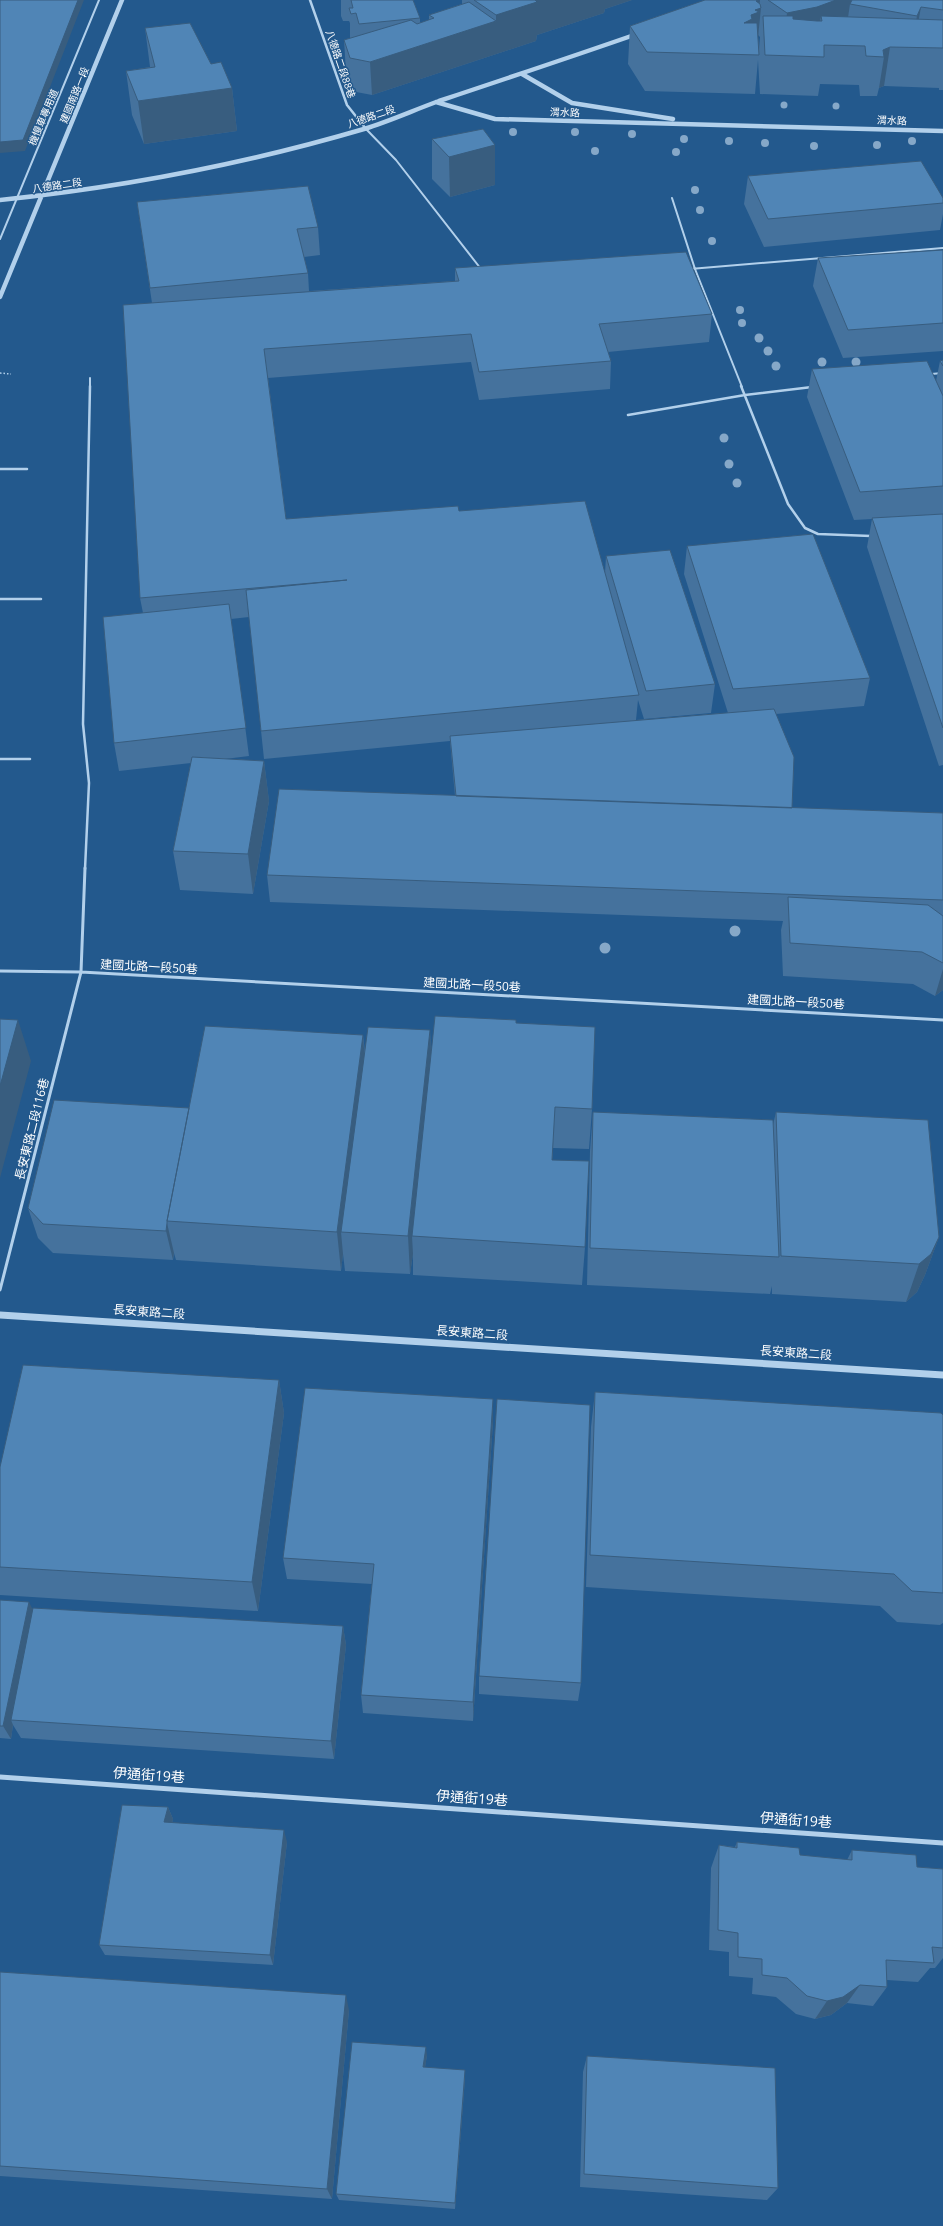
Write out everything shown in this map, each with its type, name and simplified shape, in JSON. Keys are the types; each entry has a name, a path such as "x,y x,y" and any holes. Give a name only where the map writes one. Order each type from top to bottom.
{"street":[{"name":"建國南路一段","path":"0,297 122,0"},
{"name":"八德路二段88巷","path":"310,0 347,105 366,128"},
{"name":"八德路二段","path":"0,200 42,196 158,180 247,161 366,128 436,102 641,33"},
{"name":"渭水路","path":"522,74 572,103 696,123"},
{"name":"渭水路","path":"436,102 495,119 696,123 943,131"},
{"name":"長安東路二段","path":"0,1315 943,1375"},
{"name":"伊通街19巷","path":"0,1777 943,1843"}],"lane":[{"name":"機慢車專用道","path":"0,239 99,0"},
{"path":"366,128 396,160 484,274"},
{"path":"672,198 695,269 788,504 805,528 818,534 874,536"},
{"path":"687,269 943,248"},
{"path":"927,375 943,373"},
{"name":"長安東路二段116巷","path":"0,1290 81,972 89,783 83,724 90,378"},
{"path":"628,415 745,395 816,387"},
{"path":"0,469 27,469"},
{"path":"0,599 41,599"},
{"path":"0,760 30,759"},
{"name":"建國北路一段50巷","path":"0,971 81,972 943,1020"}],"path":[{"path":"0,374 11,374"}],"building":[{"path":"0,0 78,0 23,140 0,142"},
{"path":"351,0 413,0 420,18 359,24 356,13 351,14 349,8 353,8"},
{"path":"474,0 535,0 537,2 496,15"},
{"path":"705,0 758,0 756,1 760,4 761,8 755,10 759,12 751,15 752,19 744,23 757,23 759,55 647,52 630,26"},
{"path":"768,0 836,0 817,7 787,13"},
{"path":"852,0 943,0 943,10 921,7 917,16 850,4"},
{"path":"469,2 496,21 370,62 350,58 344,40 411,20 417,24 434,18 429,15"},
{"path":"763,16 793,16 793,19 817,21 822,21 821,16 943,20 943,48 890,47 883,50 884,57 866,56 865,46 824,45 824,57 765,55"},
{"path":"190,23 211,64 221,62 232,88 138,101 126,71 155,67 145,28"},
{"path":"483,129 495,145 449,157 432,139"},
{"path":"921,161 943,198 943,203 768,219 748,176"},
{"path":"308,186 318,227 297,229 308,273 150,288 137,202"},
{"path":"943,250 943,323 848,330 818,258"},
{"path":"686,252 712,314 599,324 611,361 479,372 471,334 264,349 286,519 458,506 459,511 585,501 639,695 261,731 246,590 347,580 140,598 123,305 459,281 455,268"},
{"path":"927,361 943,396 943,486 860,492 812,369"},
{"path":"943,514 943,728 872,518"},
{"path":"813,534 870,678 733,689 687,546"},
{"path":"670,550 715,684 646,691 606,556"},
{"path":"229,604 246,728 114,743 103,617"},
{"path":"774,709 794,757 792,808 456,796 450,736"},
{"path":"192,757 264,761 248,854 173,851"},
{"path":"279,789 943,813 943,900 267,875"},
{"path":"788,897 928,905 943,916 943,963 922,952 790,943"},
{"path":"435,1016 516,1020 516,1023 595,1027 592,1109 555,1107 552,1160 589,1161 585,1247 412,1236"},
{"path":"0,1019 18,1020 0,1086"},
{"path":"205,1026 363,1035 337,1232 167,1221"},
{"path":"368,1027 430,1030 408,1236 341,1232"},
{"path":"54,1100 189,1108 166,1231 43,1224 28,1208"},
{"path":"593,1112 773,1120 779,1257 590,1248"},
{"path":"776,1112 928,1120 939,1237 931,1254 919,1264 781,1256"},
{"path":"23,1365 279,1380 252,1582 0,1567 0,1467"},
{"path":"305,1388 493,1399 473,1702 361,1695 374,1564 283,1558"},
{"path":"595,1392 941,1413 943,1415 943,1593 912,1591 894,1574 590,1555"},
{"path":"497,1399 590,1405 581,1683 479,1676"},
{"path":"0,1600 29,1602 3,1726 0,1726"},
{"path":"33,1608 343,1626 331,1741 11,1720"},
{"path":"122,1805 168,1807 164,1822 284,1830 270,1955 99,1945"},
{"path":"737,1842 799,1848 800,1855 852,1860 852,1850 916,1855 917,1867 943,1869 943,1948 932,1947 934,1963 886,1960 887,1987 860,1985 843,1997 827,2001 807,1996 787,1978 762,1975 762,1959 738,1957 738,1933 718,1930 719,1845 737,1848"},
{"path":"0,1972 346,1995 327,2189 0,2166"},
{"path":"352,2042 426,2047 423,2067 465,2070 455,2203 336,2194"},
{"path":"587,2056 775,2068 778,2188 584,2174"}]}
